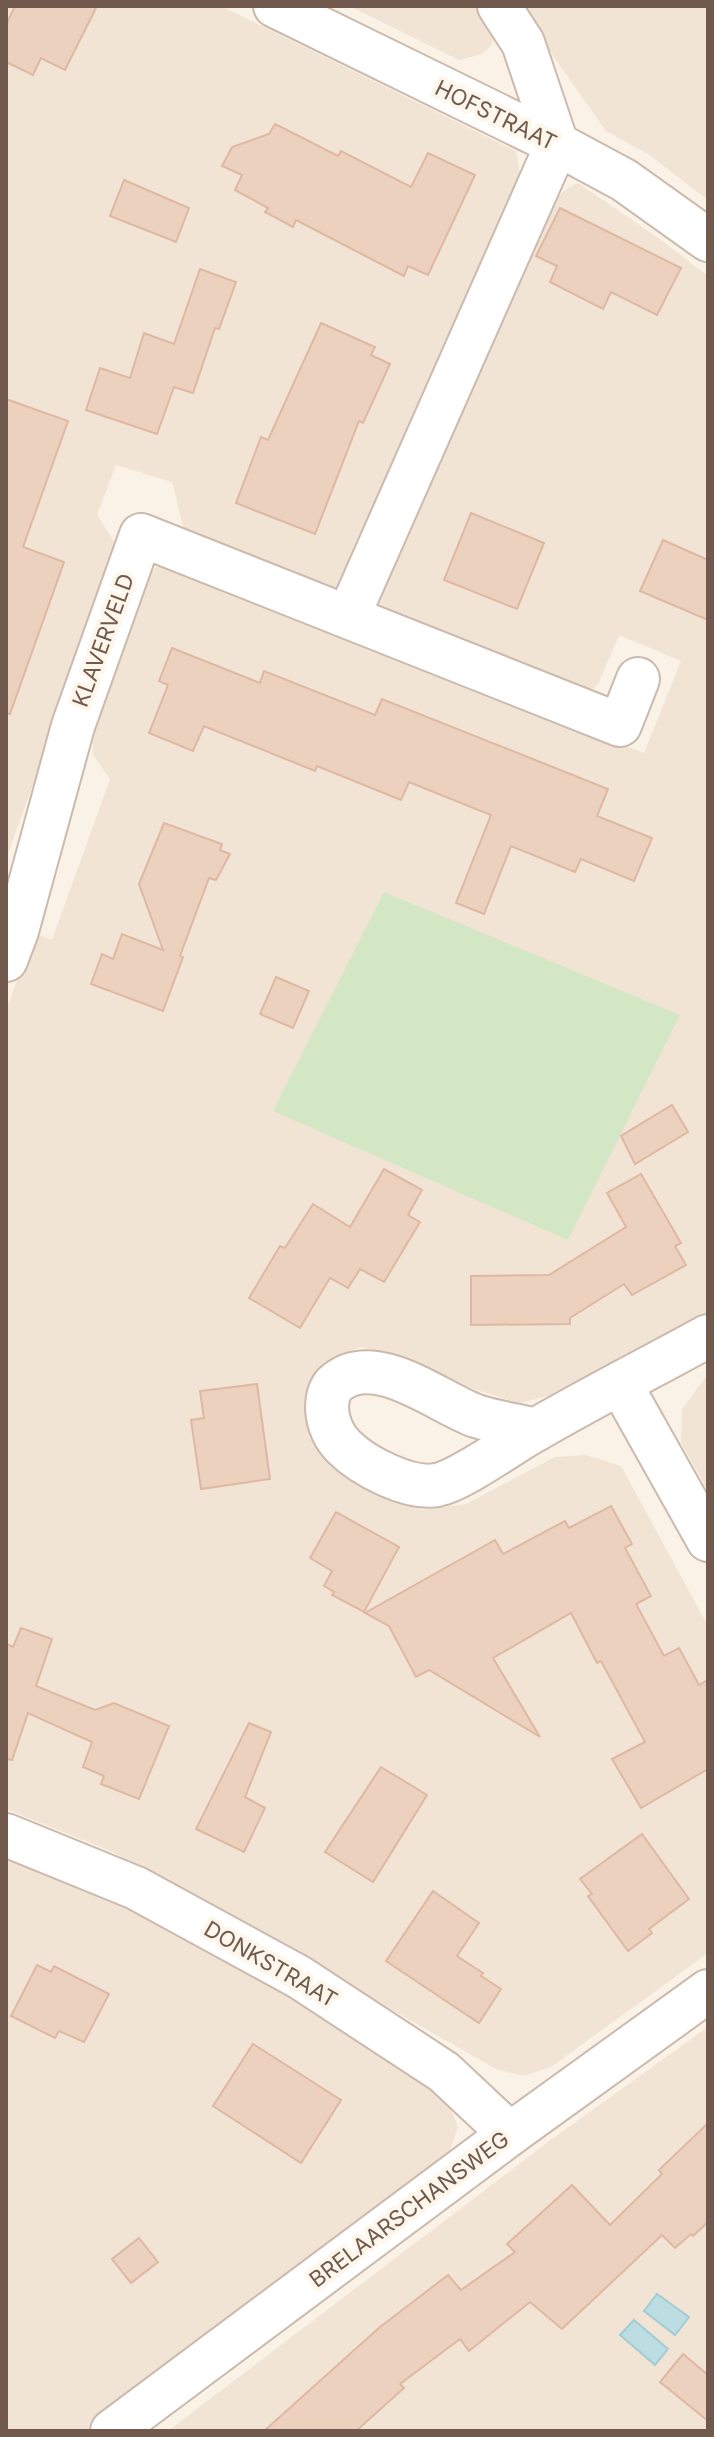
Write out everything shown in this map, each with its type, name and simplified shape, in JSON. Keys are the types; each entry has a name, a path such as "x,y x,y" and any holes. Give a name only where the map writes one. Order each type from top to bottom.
{"street":[{"name":"HOFSTRAAT","path":"275,6 624,180 708,240"},
{"path":"348,617 557,144 523,43 503,8"},
{"name":"KLAVERVELD","path":"6,960 17,931 73,726 141,535 620,725 638,679"},
{"path":"536,1430 708,1336"},
{"path":"621,1385 708,1540"},
{"name":"DONKSTRAAT","path":"6,1835 136,1888 299,1977 444,2072 510,2134"},
{"name":"BRELAARSCHANSWEG","path":"112,2431 510,2134 708,1991"}],"shaded area":[{"path":"6,6 221,6 516,151 521,178 345,580 337,588 332,589 185,534 172,482 116,465 97,515 117,552 6,859"},
{"path":"349,6 486,6 496,31 491,46 482,54 459,60"},
{"path":"518,6 708,6 708,200 648,154 606,131"},
{"path":"578,183 708,276 708,1315 561,1393 519,1403 458,1384 389,1354 360,1347 332,1358 314,1380 383,1495 421,1510 466,1504 555,1457 586,1455 621,1466 708,1626 708,1953 551,2067 524,2076 496,2069 113,1852 6,1809 6,1011 34,933 52,940 110,779 93,755 92,728 149,575 157,566 164,564 644,753 681,661 619,635 598,684 591,690 582,691 379,607 377,596 552,202"},
{"path":"708,1374 708,1491 681,1443 682,1409"},
{"path":"6,1859 148,1916 258,1972 444,2092 458,2127 446,2162 86,2431 6,2431"},
{"path":"708,2027 708,2431 168,2431 552,2139"}],"green space":[{"path":"384,892 680,1015 568,1240 273,1111"}],"water":[{"path":"657,2294 689,2317 675,2335 644,2311"},
{"path":"634,2320 668,2349 655,2365 620,2335"}],"building":[{"path":"15,6 97,6 65,70 41,58 33,75 6,62 6,25"},
{"path":"275,124 338,156 341,151 411,187 428,153 475,175 428,275 408,266 404,276 296,220 293,227 265,212 268,208 235,190 242,175 222,166 232,147 269,134"},
{"path":"124,180 189,208 176,242 110,216"},
{"path":"560,208 681,268 657,315 611,292 603,309 550,282 557,266 536,256"},
{"path":"200,269 236,282 219,329 215,328 193,393 174,387 157,434 86,410 100,368 130,378 144,333 174,344"},
{"path":"321,323 375,347 371,355 390,364 363,423 359,421 315,534 236,503 261,437 268,440"},
{"path":"6,399 68,421 23,547 64,562 10,714 6,713"},
{"path":"471,513 544,543 517,609 444,580"},
{"path":"663,540 708,560 708,620 640,591"},
{"path":"172,648 260,683 264,671 375,715 382,699 608,789 597,816 652,838 634,881 581,859 575,872 511,846 484,914 456,903 491,815 409,782 401,800 317,766 315,771 204,726 193,751 149,733 168,685 159,681"},
{"path":"164,823 222,844 220,850 230,854 216,880 209,878 163,1011 91,984 102,954 113,959 122,934 163,950 139,884"},
{"path":"276,977 309,991 293,1028 260,1014"},
{"path":"672,1105 688,1132 635,1164 621,1136"},
{"path":"384,1169 422,1190 408,1215 420,1222 384,1282 360,1269 348,1288 330,1278 300,1328 249,1298 280,1246 285,1248 313,1204 350,1227"},
{"path":"641,1174 681,1243 675,1246 686,1265 632,1295 624,1284 570,1318 570,1324 471,1325 471,1276 549,1275 626,1227 607,1193"},
{"path":"257,1384 270,1479 201,1489 191,1420 204,1418 200,1391"},
{"path":"611,1506 632,1544 625,1548 651,1596 636,1604 664,1656 679,1648 699,1685 708,1680 708,1769 641,1808 612,1759 645,1742 571,1613 493,1658 540,1737 429,1670 416,1677 389,1626 365,1613 495,1540 503,1554 565,1521 569,1528"},
{"path":"336,1512 399,1547 364,1612 332,1595 334,1592 324,1586 332,1571 310,1558"},
{"path":"21,1628 52,1639 36,1686 95,1710 114,1703 169,1726 139,1799 101,1784 104,1776 83,1767 92,1742 28,1713 12,1760 6,1759 6,1644 13,1647"},
{"path":"249,1723 271,1732 245,1797 265,1808 244,1852 196,1829"},
{"path":"381,1767 427,1795 373,1882 325,1852"},
{"path":"642,1834 689,1899 649,1929 652,1933 628,1951 588,1896 592,1894 580,1879"},
{"path":"433,1891 479,1923 457,1956 501,1989 479,2023 386,1961"},
{"path":"37,1965 51,1972 54,1966 109,1994 84,2042 59,2031 55,2038 11,2016"},
{"path":"253,2044 341,2100 301,2163 213,2106"},
{"path":"708,2123 708,2222 675,2248 662,2235 562,2329 530,2302 469,2351 460,2339 400,2384 404,2388 356,2431 264,2431 380,2327 448,2275 461,2290 515,2252 507,2244 572,2185 610,2225 662,2174 659,2170"},
{"path":"139,2238 158,2262 131,2283 112,2259"},
{"path":"683,2354 708,2375 708,2421 660,2382"}]}
